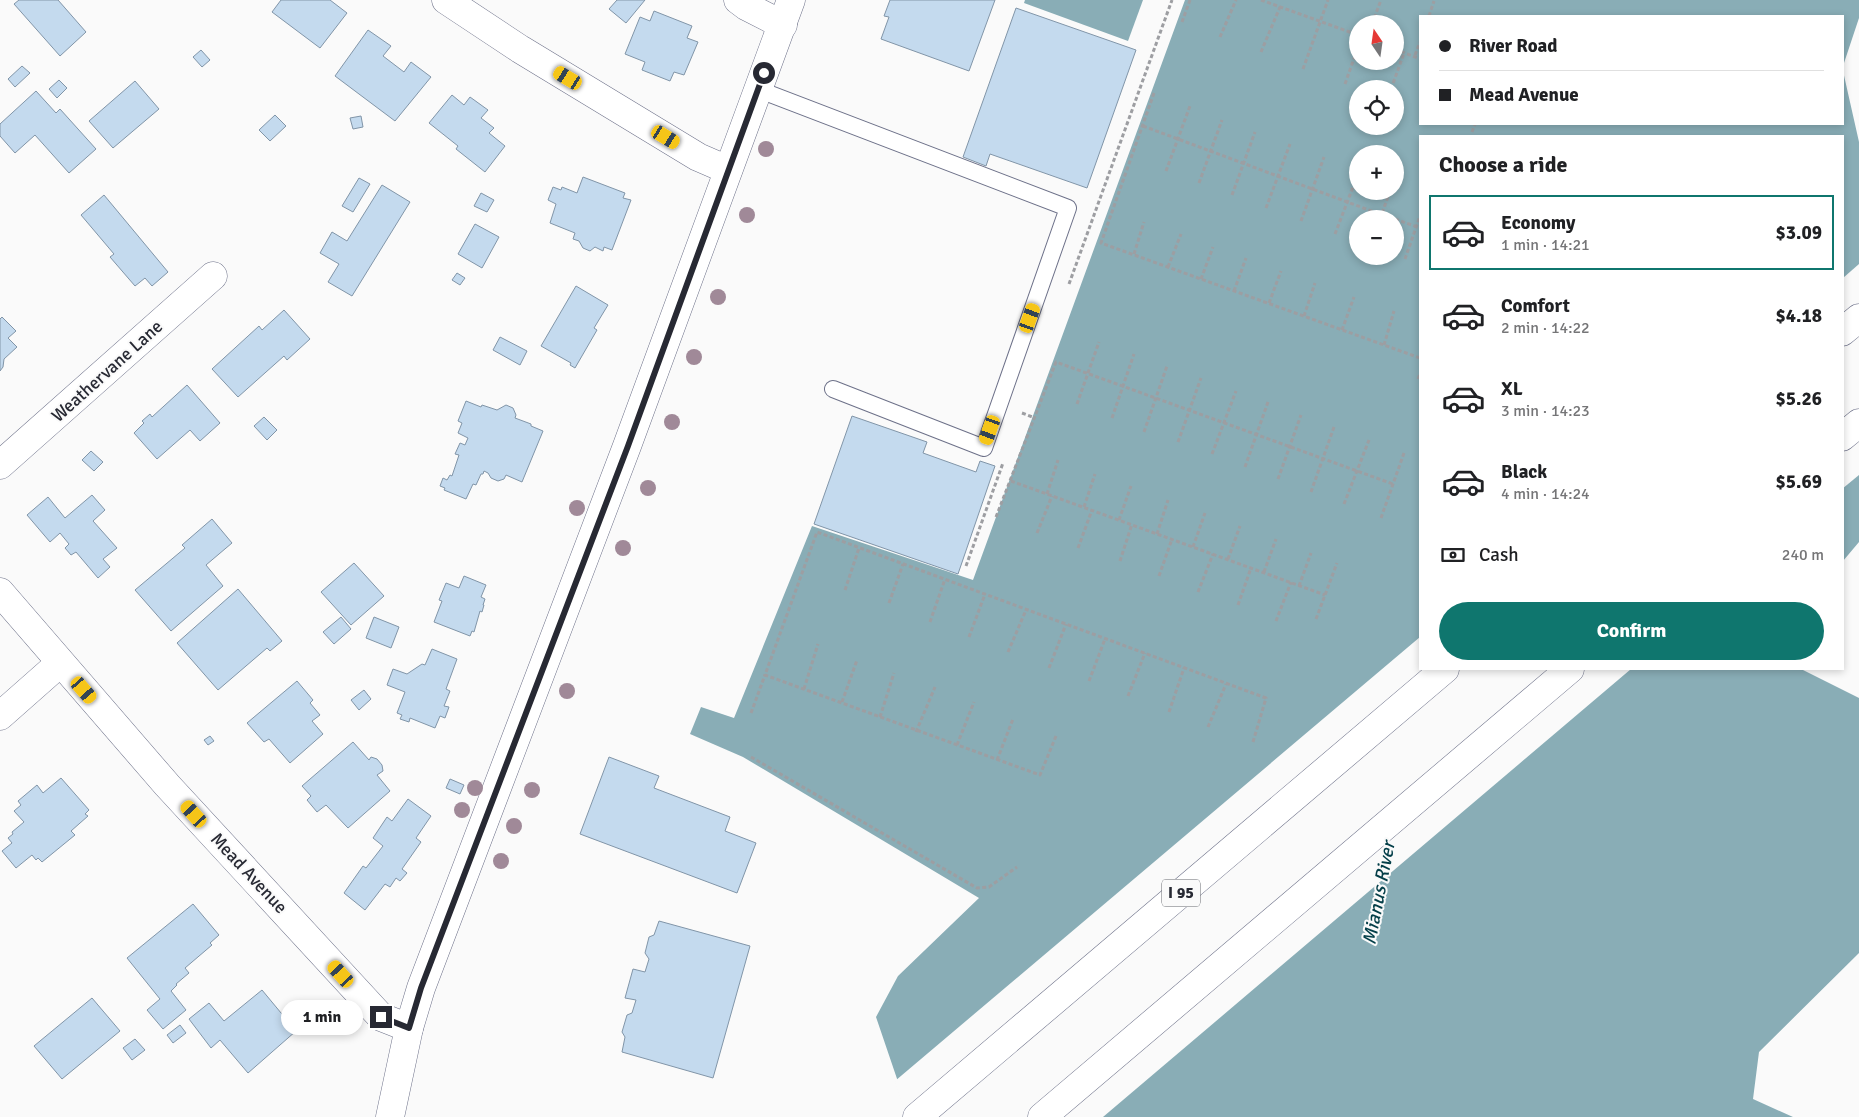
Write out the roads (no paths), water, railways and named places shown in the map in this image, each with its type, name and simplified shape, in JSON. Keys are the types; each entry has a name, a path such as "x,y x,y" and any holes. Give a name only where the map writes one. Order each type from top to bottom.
{"main road":[{"path":"446,0 520,49 698,156 728,170"},
{"path":"390,1117 409,1028 421,988 628,446 757,89 787,12 746,6 738,0"},
{"name":"Weathervane Lane","path":"0,465 213,276"},
{"path":"1844,330 1859,318"},
{"path":"1844,435 1859,423"},
{"name":"Mead Avenue","path":"0,592 60,664 168,785 381,1017 409,1028"},
{"path":"0,716 60,664"},
{"name":"I 95","path":"917,1117 1444,670"},
{"path":"1042,1117 1569,670"}],"lane":[{"path":"757,89 1068,208 984,448 833,389"}],"water":[{"path":"1025,0 1143,0 1128,41 1024,3"},
{"name":"Mianus River","path":"1185,0 1859,0 1859,18 1844,63 1844,15 1419,15 1419,125 1844,125 1844,75 1859,142 1859,542 1844,560 1844,135 1419,135 1419,670 1803,670 1859,698 1859,953 1759,1052 1753,1099 1793,1117 910,1117 876,1017 898,976 979,898 743,757 690,734 701,707 734,718 812,526 973,580"}]}
